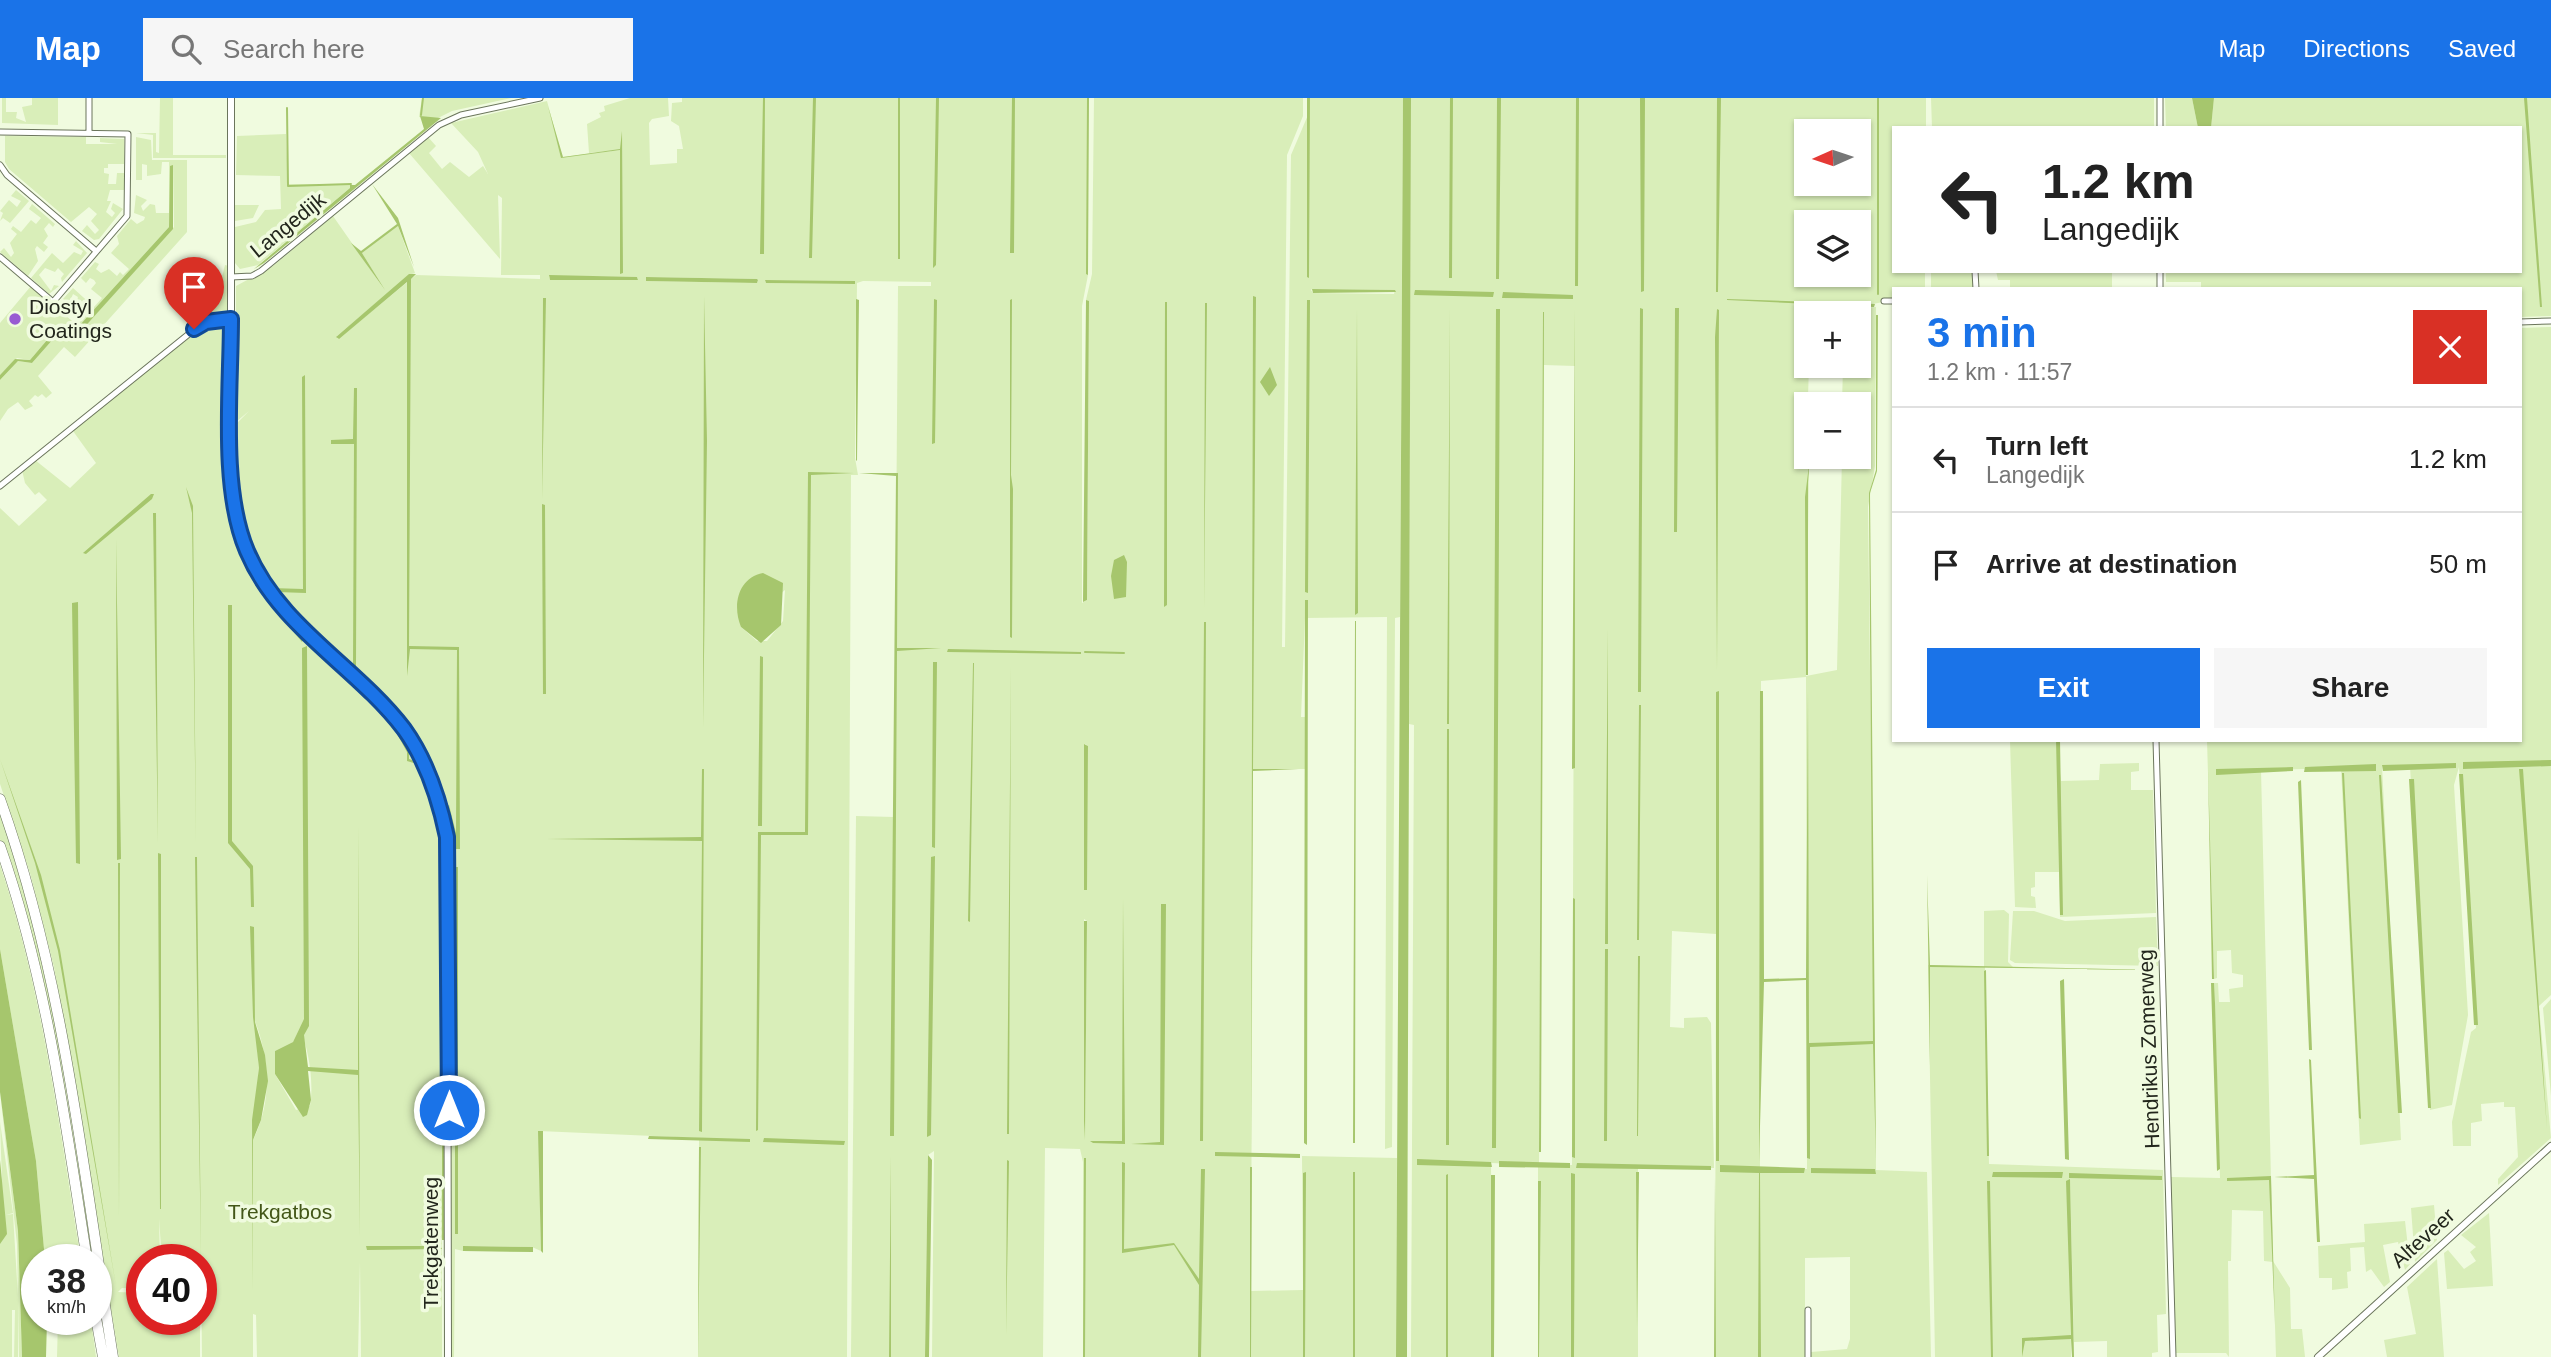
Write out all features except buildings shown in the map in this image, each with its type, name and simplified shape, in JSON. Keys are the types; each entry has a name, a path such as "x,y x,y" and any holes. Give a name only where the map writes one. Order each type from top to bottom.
{"highway":[{"path":"0,799 30,892 51,981 113,1357"},
{"path":"0,846 19,905 41,990 84,1244"},
{"path":"99,1335 103,1357"}],"street":[{"path":"89,98 89,132"},
{"path":"0,486 200,324 231,319 231,98"},
{"name":"Langedijk","path":"231,277 252,276 261,271 439,125 461,115 540,98"},
{"path":"2160,98 2160,126"},
{"path":"0,132 124,133 129,136 127,216 53,302 0,257"},
{"path":"0,165 7,175 96,251"},
{"path":"1884,301 1892,301"},
{"name":"Trekgatenweg","path":"231,319 231,480 236,520 246,550 267,589 290,616 402,727 432,780 443,818 447,882 448,1357"},
{"path":"2522,322 2551,321"},
{"name":"Hendrikus Zomerweg","path":"2156,742 2174,1357"},
{"name":"Alteveer","path":"2318,1357 2551,1146"},
{"path":"1808,1310 1808,1357"}],"green space":[{"path":"2,98 6,98 6,112 17,112 16,118 26,122 22,107 32,105 32,98 58,98 58,125 2,123"},
{"path":"160,98 173,98 173,155 226,155 226,158 153,158 153,135 136,133 156,133 156,152 159,153"},
{"path":"422,98 511,98 452,111 436,119 419,117"},
{"path":"630,98 668,98 669,116 652,119 649,123 650,165 677,163 677,149 683,149 679,126 671,121 672,103 682,102 682,98 1087,98 1088,275 1082,306 1082,603 1087,600 1089,302 1086,300 1092,274 1094,98 1303,98 1303,116 1287,155 1282,647 1285,647 1291,155 1308,115 1308,98 1403,98 1400,617 1395,618 1392,1147 1385,1149 1387,617 1305,618 1301,717 1306,717 1306,769 1253,769 1251,1291 1303,1290 1302,1156 1397,1158 1396,1357 1083,1357 1083,1162 1080,1149 1045,1148 1043,1357 932,1357 934,1151 928,1155 925,1357 851,1357 856,816 894,817 898,286 931,286 931,282 863,281 857,283 855,458 858,475 851,475 847,1357 698,1357 699,1138 539,1131 541,1251 532,1247 464,1246 463,1251 455,1249 454,1357 450,1357 447,824 426,759 408,726 292,609 261,564 247,532 236,478 236,424 249,411 236,422 236,286 273,266 333,216 384,289 362,253 398,226 415,273 409,275 337,336 338,339 416,275 540,279 540,275 501,275 502,198 498,195 500,259 409,153 428,137 436,146 429,153 442,169 450,162 469,177 483,166 488,174 478,152 451,123 547,101 562,157 620,150 589,153 587,124 601,117 599,113 605,111 604,106","holes":["549,276 637,277 638,280 550,280","647,277 757,279 757,283 647,281","765,280 854,281 855,284 766,283","1311,290 1395,290 1394,294 1313,293","785,590 783,621 767,641 757,641 741,627","1085,744 1088,746 1084,890 1084,745","1084,919 1087,921 1085,1140"]},
{"path":"1411,98 1926,98 1926,126 1892,126 1892,273 1925,273 1925,287 1892,287 1892,300 1873,304 1871,301 1794,301 1794,378 1809,378 1808,392 1794,392 1794,469 1809,469 1806,676 1837,670 1842,469 1871,469 1871,392 1842,392 1843,378 1871,378 1871,307 1876,307 1875,466 1868,507 1876,1170 1927,1172 1931,1357 1811,1357 1811,1352 1847,1349 1850,1339 1850,1257 1805,1258 1805,1357 1715,1357 1716,934 1672,931 1670,1027 1684,1028 1684,1018 1707,1017 1711,1023 1714,1168 1638,1167 1638,1357 1538,1357 1538,1165 1491,1163 1492,1357 1411,1357 1414,725 1409,724","holes":["1544,365 1575,366 1572,1165 1539,1164","1806,677 1807,1169 1760,1168 1761,681"]},
{"path":"1931,98 2154,98 2154,126 1932,126"},
{"path":"2165,98 2192,98 2198,126 2166,126"},
{"path":"2214,98 2551,98 2551,316 2522,317 2522,287 2201,287 2201,282 2166,282 2166,273 2522,273 2522,126 2211,126"},
{"path":"286,134 288,184 351,184 350,188 258,265 240,269 235,263 235,227 256,222 265,210 281,209 280,176 236,175 237,136"},
{"path":"5,136 86,137 86,144 117,144 100,142 100,138 124,139 124,164 108,164 108,168 104,168 104,173 109,174 108,184 116,184 117,173 124,173 124,190 110,190 107,201 111,201 106,212 112,217 115,213 111,209 113,203 123,209 99,239 94,240 82,231 87,225 95,234 99,230 91,221 97,214 89,207 71,222 9,169 5,162"},
{"path":"136,137 151,140 152,160 187,160 187,232 75,357 64,347 38,376 52,393 46,398 42,394 38,397 35,395 29,401 33,406 25,410 18,402 8,409 0,421 0,380 18,361 32,363 55,337 72,341 174,227 173,165 169,227 69,337 53,333 30,360 17,358 0,375 0,323 31,286 53,305 58,303 65,315 77,325 82,315 74,308 78,297 73,294 69,304 63,299 73,288 94,307 102,298 91,289 96,283 94,280 90,278 86,283 81,278 95,262 99,264 96,269 101,273 109,269 117,276 120,272 123,275 129,269 111,253 119,244 117,236 131,219 137,224 144,220 145,217 134,213 136,195 147,200 141,206 143,211 150,204 155,205 156,213 169,213 169,162 162,162 161,174 147,176 147,165 142,164 142,180 136,180"},
{"path":"16,190 29,201 10,223 3,218 0,221 3,213 0,211 9,200 17,207 21,201 11,196"},
{"path":"32,204 55,224 53,227 49,223 44,229 48,236 43,243 48,247 44,252 37,246 35,249 38,261 28,276 0,252 4,248 11,257 14,253 10,243 17,234 11,229 13,226 21,232 31,220 36,224 41,218 29,209"},
{"path":"235,205 259,205 253,218 235,221"},
{"path":"76,241 87,253 62,282 64,274 58,268 55,272 45,268 39,275 51,291 54,285 59,286 49,294 31,278 52,253 63,263 74,252 81,255 83,251 73,245"},
{"path":"225,265 229,266 228,310 223,317 215,318 204,305 220,285"},
{"path":"1931,273 1973,273 1973,287 1931,287"},
{"path":"1996,273 2112,273 2112,287 2010,287 2010,280 1998,280"},
{"name":"Trekgatbos","path":"222,323 226,349 224,446 227,492 230,515 244,559 258,584 293,628 393,725 406,742 425,780 440,841 442,884 442,1357 361,1357 360,1262 358,1357 257,1357 256,1315 253,1314 253,1357 202,1357 202,1335 217,1335 217,1244 161,1244 159,1219 160,1244 126,1244 126,1288 118,1292 126,1292 126,1335 200,1335 200,1357 119,1357 112,1315 112,1244 100,1244 54,967 30,873 0,784 0,508 19,526 47,500 39,492 35,495 25,483 22,470 35,460 70,488 96,463 73,431 202,326","holes":["255,1021 266,1066 266,1096 253,1140 259,1068","300,1028 310,1067 310,1106 296,1110 275,1074 275,1051 293,1042"]},
{"path":"2551,327 2551,995 2539,1006 2551,1138 2498,1185 2498,1179 2518,1157 2515,1107 2504,1107 2504,1102 2481,1104 2482,1121 2471,1123 2471,1146 2453,1146 2452,1122 2471,1032 2476,1028 2459,767 2454,785 2468,1015 2452,1105 2430,1110 2410,766 2382,766 2401,1140 2360,1145 2341,768 2261,770 2273,1261 2290,1288 2291,1329 2302,1329 2305,1357 2276,1357 2273,1262 2264,1261 2263,1211 2232,1210 2231,1261 2228,1261 2229,1357 2226,1353 2176,1353 2171,1177 2220,1178 2214,983 2218,983 2219,1002 2230,1002 2229,989 2243,987 2243,975 2232,973 2231,950 2217,951 2217,978 2214,979 2207,742 2522,742 2522,328"},
{"path":"2010,742 2056,742 2061,781 2099,780 2100,764 2139,763 2139,771 2131,772 2131,790 2153,790 2156,913 2060,917 2059,872 2035,872 2035,887 2031,888 2031,896 2035,897 2036,908 2015,907"},
{"path":"0,809 46,969 91,1244 87,1244 17,887 0,839"},
{"path":"0,865 15,913 39,1011 78,1244 44,1244 36,1161 0,949"},
{"path":"2004,910 2009,914 2008,962 2014,968 1985,967 1989,1164 2163,1170 2166,1314 2157,1315 2158,1352 2152,1353 2152,1357 2107,1357 2107,1341 2074,1342 2070,1180 2071,1357 1935,1357 1928,965 1984,967 1984,911"},
{"path":"2013,911 2034,911 2065,921 2156,917 2158,966 2015,963 2010,960"},
{"path":"2551,999 2551,1096 2543,1008"},
{"path":"0,1092 18,1231 22,1357 19,1357 17,1244"},
{"path":"0,1122 13,1213 6,1215 13,1214 18,1357 14,1357 15,1310 12,1310 12,1357 0,1357"},
{"path":"2434,1205 2437,1240 2415,1262 2411,1208"},
{"path":"2489,1213 2493,1286 2447,1289 2444,1253 2448,1250 2464,1269 2476,1261 2470,1252 2476,1247 2461,1235"},
{"path":"2405,1221 2410,1264 2405,1270 2398,1242 2383,1245 2390,1282 2384,1287 2371,1269 2366,1272 2364,1247 2350,1248 2351,1271 2347,1272 2348,1288 2332,1290 2332,1278 2319,1278 2318,1246 2365,1242 2364,1224"},
{"path":"2437,1259 2444,1357 2387,1357 2384,1340 2416,1334 2407,1287"},
{"path":"58,1335 93,1335 96,1357 57,1357"}],"shaded area":[{"path":"763,98 764,254 760,254"},
{"path":"813,98 816,98 812,258 809,258"},
{"path":"900,98 900,259 898,259"},
{"path":"936,98 939,98 936,265 933,268"},
{"path":"1012,98 1015,98 1014,253 1010,253"},
{"path":"1089,98 1088,275 1086,274"},
{"path":"1307,98 1310,98 1309,278 1307,277"},
{"path":"1403,98 1411,98 1407,1357 1396,1357"},
{"path":"1450,98 1453,98 1452,278 1449,278"},
{"path":"1497,98 1501,98 1499,279 1496,279"},
{"path":"1576,98 1579,98 1578,286 1575,286"},
{"path":"1640,98 1645,98 1644,291 1641,292"},
{"path":"1717,98 1721,98 1716,292"},
{"path":"2192,98 2214,98 2211,126 2198,126"},
{"path":"2524,98 2527,98 2542,307 2540,307"},
{"path":"548,106 563,157 620,149 622,131 623,273 620,274 620,150 561,158"},
{"path":"420,116 441,118 254,269 350,188 350,185 355,185 424,129"},
{"path":"173,165 173,229 72,341 55,337 32,363 18,361 0,380 0,375 15,359 30,360 53,333 69,337 169,227 170,166"},
{"path":"372,184 398,218 414,267 398,226 362,253 385,290 351,243 361,251 397,224"},
{"path":"409,274 416,274 411,279 409,646 459,647 460,849 454,849 446,807 449,805 456,833 457,650 410,649 407,676 407,282 339,339 336,337"},
{"path":"549,275 637,277 638,280 550,280"},
{"path":"646,277 758,280 757,283 646,281"},
{"path":"765,280 855,281 855,284 766,283"},
{"path":"1312,289 1395,290 1396,292 1313,293"},
{"path":"1415,290 1494,292 1493,297 1414,295"},
{"path":"1503,292 1573,295 1573,299 1502,298"},
{"path":"704,296 707,441 703,727"},
{"path":"1253,296 1256,297 1253,769 1299,769 1253,771 1251,1149"},
{"path":"543,298 546,298 542,499"},
{"path":"856,299 859,300 857,461 856,460"},
{"path":"934,299 937,300 935,443 932,444"},
{"path":"1012,299 1012,638 1010,637 1010,300"},
{"path":"1727,299 1794,301 1727,300"},
{"path":"1086,300 1089,301 1087,600 1083,602"},
{"path":"1307,300 1310,300 1308,593 1305,592"},
{"path":"1165,302 1167,605 1164,607"},
{"path":"1205,303 1207,303 1204,608"},
{"path":"1450,307 1449,724 1447,724"},
{"path":"1640,308 1643,309 1641,692 1638,692"},
{"path":"1675,308 1679,308 1677,532 1674,532"},
{"path":"1357,309 1358,613 1355,615"},
{"path":"1496,309 1500,309 1496,1148 1492,1148"},
{"path":"1575,309 1575,768 1572,769"},
{"path":"1717,309 1719,310 1717,670 1715,337"},
{"path":"1543,312 1541,1152 1539,1152"},
{"path":"1876,315 1877,471 1870,493 1876,1163 1873,1044 1810,1047 1810,1159 1807,1158 1806,980 1764,982 1759,1162 1760,691 1763,691 1764,979 1806,978 1808,691 1809,1043 1873,1041 1869,493 1876,470"},
{"path":"226,324 228,431 225,431 224,328 201,330 209,325"},
{"path":"1270,367 1277,385 1269,396 1260,382"},
{"path":"305,375 306,593 277,592 309,627 306,629 271,588 303,589 302,377"},
{"path":"354,388 357,388 356,666 353,666 354,444 331,444 331,440 353,439"},
{"path":"234,428 241,510 255,555 270,583 258,566 243,529 236,489"},
{"path":"225,461 228,461 232,515 246,558 256,578 303,639 302,642 268,599 244,560 230,517"},
{"path":"1809,469 1808,675 1806,675 1805,497"},
{"path":"808,472 854,473 811,475 808,835 761,835 756,1131 758,832 805,832"},
{"path":"859,473 898,473 897,648 941,648 897,651 894,1136 890,1136 896,476"},
{"path":"186,487 193,506 196,845 192,513"},
{"path":"154,494 152,499 86,554 83,553"},
{"path":"542,504 545,505 546,694 543,694"},
{"path":"153,513 156,513 158,843"},
{"path":"116,539 121,859 117,860"},
{"path":"1124,555 1127,562 1126,597 1114,599 1111,576 1114,560"},
{"path":"763,573 783,583 781,625 761,643 741,627 737,602 748,580"},
{"path":"1305,600 1308,600 1307,1145 1304,1143"},
{"path":"78,602 80,864 76,863 72,603"},
{"path":"228,605 232,605 232,841 253,866 254,907 251,907 250,869 228,843"},
{"path":"1355,621 1355,1143 1353,1143"},
{"path":"1204,622 1203,1141 1200,1141"},
{"path":"1608,629 1608,944 1605,944"},
{"path":"307,646 309,1026 304,1035 308,1067 358,1070 358,826 360,1237 358,1075 308,1071 311,1100 307,1115 303,1117 275,1074 275,1051 293,1042 304,1019 302,648"},
{"path":"948,649 1081,652 1081,654 947,652"},
{"path":"760,656 763,657 762,826 758,826"},
{"path":"933,662 937,662 935,848 932,847"},
{"path":"974,663 970,922 968,921"},
{"path":"1011,666 1009,1134 1007,1134"},
{"path":"1719,691 1719,1161 1716,1161 1716,692"},
{"path":"1639,705 1641,705 1637,940"},
{"path":"391,723 409,752 409,759 421,763 438,808 444,848 432,797 417,764 407,761 407,752"},
{"path":"1449,729 1449,1145 1446,1145"},
{"path":"2056,742 2060,742 2063,915 2060,915"},
{"path":"1084,744 1088,746 1087,890 1084,890"},
{"path":"0,759 41,875 60,950 109,1244 58,951 35,863"},
{"path":"2551,760 2551,766 2463,769 2463,762"},
{"path":"2456,763 2456,768 2383,771 2382,765"},
{"path":"2376,764 2376,771 2304,772 2305,767"},
{"path":"2293,767 2293,771 2216,775 2216,769"},
{"path":"704,769 702,1132 699,1131 702,841 547,839 701,837"},
{"path":"2208,769 2214,979 2212,979"},
{"path":"2519,769 2523,769 2547,1129"},
{"path":"2344,773 2361,1119 2359,1118"},
{"path":"2459,774 2463,774 2478,1025 2474,1025"},
{"path":"2381,775 2402,1113 2398,1113"},
{"path":"2409,779 2414,779 2431,1108 2428,1108"},
{"path":"2301,780 2312,1050 2309,1050 2298,782"},
{"path":"158,853 161,854 161,1209 160,1209"},
{"path":"935,856 931,1135 927,1137 931,857"},
{"path":"195,857 197,857 201,1244"},
{"path":"118,863 120,863 119,1217"},
{"path":"455,867 458,867 458,1073 455,1074"},
{"path":"1927,875 1930,965 2158,970 1930,967 1930,1065"},
{"path":"1573,898 1575,899 1575,1158 1572,1157"},
{"path":"1123,899 1125,1144 1093,1143 1090,1141 1122,1141"},
{"path":"1161,904 1166,904 1164,1145 1131,1144 1160,1142"},
{"path":"1084,921 1087,921 1085,1140 1084,1121"},
{"path":"250,926 254,927 255,1022 265,1055 268,1081 261,1120 253,1140 253,1291 252,1120 259,1068 253,1017"},
{"path":"0,949 36,1161 44,1244 21,1244 21,1326 18,1231 0,1092"},
{"path":"1605,949 1608,949 1607,1141 1604,1141"},
{"path":"1638,956 1640,956 1637,1136"},
{"path":"1986,970 1989,1156 1984,971"},
{"path":"2064,979 2069,1160 2065,1159 2060,981"},
{"path":"2211,983 2214,983 2215,1003 2220,1169 2217,1171"},
{"path":"444,985 445,1240 442,1240"},
{"path":"2309,1059 2320,1242 2317,1242 2314,1179 2274,1177 2314,1175"},
{"path":"458,1083 458,1234 455,1234 455,1084"},
{"path":"538,1131 543,1131 543,1253 541,1251"},
{"path":"649,1136 750,1139 750,1142 648,1139"},
{"path":"764,1138 845,1141 844,1145 763,1142"},
{"path":"699,1147 701,1147 698,1357"},
{"path":"1215,1152 1300,1154 1300,1158 1215,1156"},
{"path":"928,1155 932,1160 929,1357 925,1357"},
{"path":"891,1156 891,1357 889,1357"},
{"path":"1084,1158 1086,1158 1083,1357"},
{"path":"1417,1159 1491,1162 1492,1167 1417,1165"},
{"path":"0,1160 7,1234 0,1244"},
{"path":"1007,1160 1009,1161 1006,1336"},
{"path":"1499,1161 1570,1163 1570,1168 1499,1167"},
{"path":"1122,1162 1125,1163 1124,1249 1174,1243 1199,1279 1201,1169 1205,1169 1201,1357 1198,1357 1199,1285 1174,1245 1122,1253"},
{"path":"1577,1163 1711,1166 1711,1170 1576,1168"},
{"path":"1720,1165 1805,1168 1804,1173 1760,1173 1761,1357 1758,1357 1759,1173 1720,1172"},
{"path":"1252,1167 1251,1357 1250,1357"},
{"path":"1811,1168 1875,1169 1876,1174 1811,1173"},
{"path":"1306,1172 1305,1357 1303,1357 1303,1173"},
{"path":"1355,1172 1355,1357 1353,1357"},
{"path":"1636,1172 1639,1172 1637,1328"},
{"path":"1993,1172 2063,1172 2062,1178 1992,1177"},
{"path":"1571,1173 1575,1174 1574,1357 1571,1357"},
{"path":"2069,1173 2162,1176 2162,1180 2069,1178"},
{"path":"1448,1174 1448,1357 1446,1357 1446,1175"},
{"path":"1491,1175 1495,1175 1494,1357 1491,1357"},
{"path":"2271,1176 2275,1325 2269,1180 2227,1181 2227,1178"},
{"path":"1715,1177 1716,1357 1714,1357"},
{"path":"2070,1179 2074,1357 2071,1339 2025,1341 2022,1357 2022,1338 2071,1335 2066,1181"},
{"path":"1538,1181 1541,1181 1539,1357 1538,1357"},
{"path":"1987,1181 1990,1181 1993,1357 1991,1357"},
{"path":"366,1246 440,1246 442,1249 367,1250"},
{"path":"463,1246 533,1247 533,1252 463,1251"},
{"path":"21,1335 47,1335 46,1357 22,1357"}],"waterway":[{"path":"421,115 423,98"},
{"path":"1878,98 1878,294"},
{"path":"287,108 288,186 351,184"},
{"path":"1085,652 1124,653"}],"place":[{"name":"Diostyl Coatings","path":"15,319"}],"route":[{"path":"194,329 206,322 231,319 232,496 240,535 255,570 290,616 402,727 432,780 447,837 449,1110"}]}
